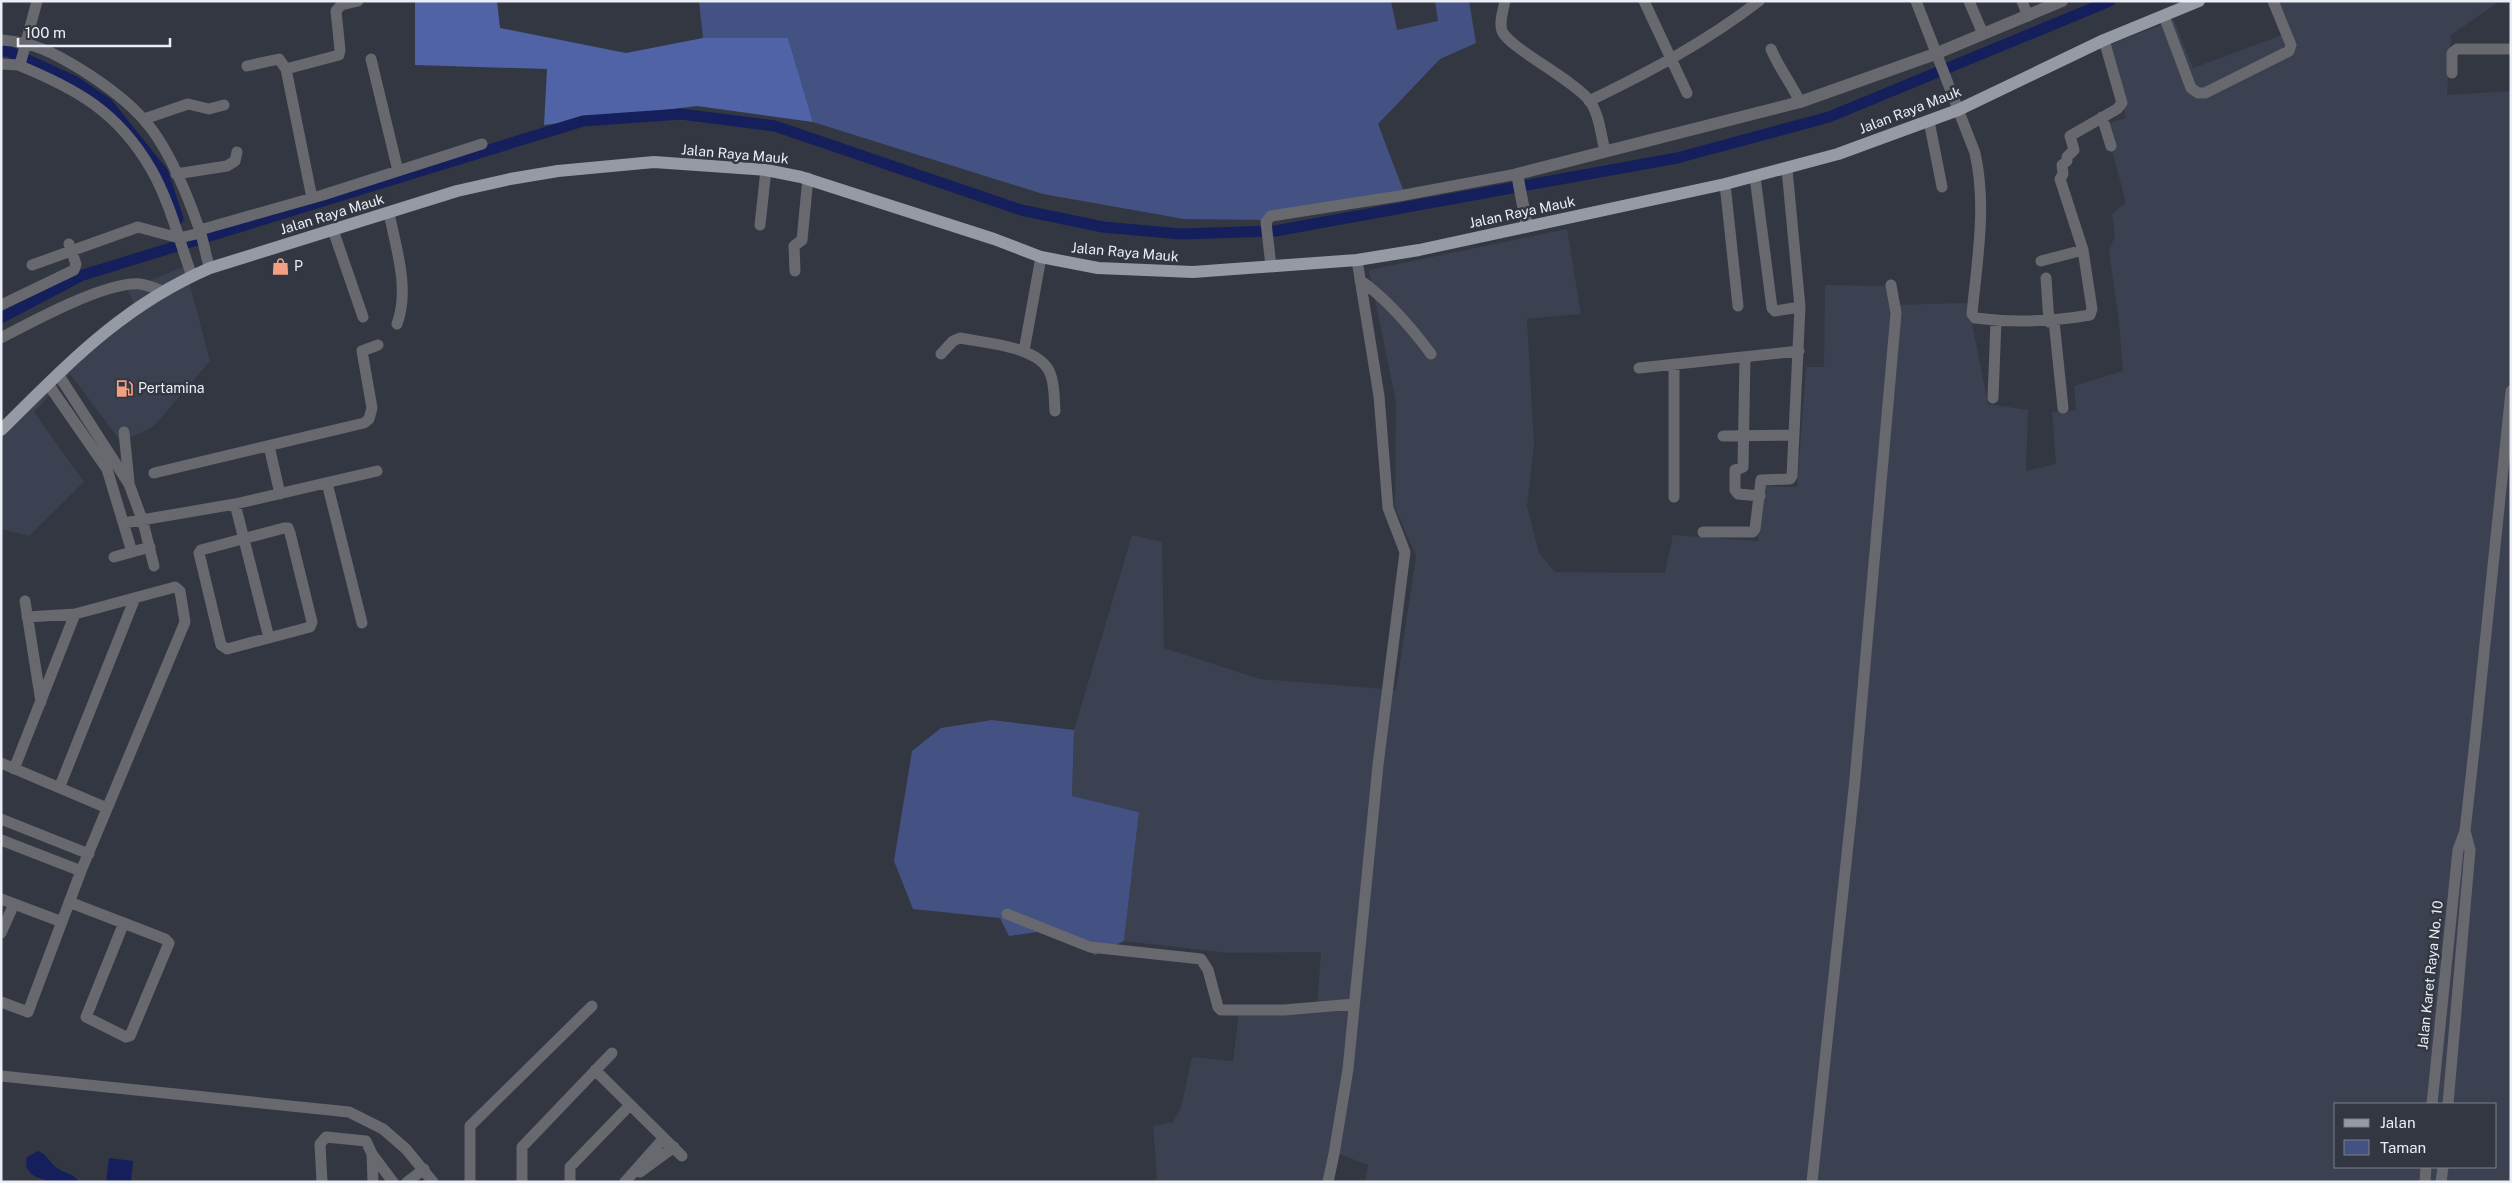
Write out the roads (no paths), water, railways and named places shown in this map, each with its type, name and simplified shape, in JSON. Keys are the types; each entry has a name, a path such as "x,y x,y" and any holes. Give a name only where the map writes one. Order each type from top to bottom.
{"main road":[{"name":"Jalan Raya Mauk","path":"1,430 58,374 122,317 190,270 333,230 457,191 501,181 588,167 654,162 766,170 808,178 1065,263 1125,270 1193,272 1271,262 1356,260 1419,250 1526,221 1725,184 1787,169 1929,121 1956,105 2104,40 2199,1"}],"street":[{"path":"20,63 37,1"},
{"path":"286,69 338,54 340,50 336,11 341,5 358,1"},
{"path":"1505,1 1500,24 1505,36 1519,48 1559,74 1589,101 1593,108 1605,151"},
{"path":"1644,1 1687,93"},
{"path":"1589,101 1671,60 1720,31 1758,1"},
{"path":"1916,1 1936,57 1975,153 1982,203 1972,314 1975,318 2052,322 2090,315 2091,313 2083,250 2060,179 2064,174 2062,166 2067,161 2066,157 2074,150 2070,136 2120,106 2122,100 2104,40"},
{"path":"1969,1 1983,34"},
{"path":"2022,1 2028,16"},
{"path":"1271,262 1266,226 1267,218 1271,216 1517,178 1605,151 1800,102 1936,57 1983,34 2062,1"},
{"path":"2164,16 2191,88 2198,93 2205,92 2289,51 2291,45 2273,1"},
{"path":"1,40 26,44 64,59 104,84 144,119 158,139 176,174 209,264"},
{"path":"1770,49 1777,63 1789,78 1800,102"},
{"path":"2452,73 2452,53 2457,49 2511,49"},
{"path":"371,58 398,171"},
{"path":"247,66 279,59 286,69 312,198"},
{"path":"1,64 20,63 61,83 98,106 128,135 151,170 181,239 190,270"},
{"path":"144,119 188,104 209,109 224,105"},
{"path":"2102,117 2110,146"},
{"path":"1929,121 1942,187"},
{"path":"32,265 71,248 138,227 181,239 482,144"},
{"path":"176,174 227,166 235,161 237,152"},
{"path":"1703,532 1753,532 1762,480 1790,479 1792,476 1800,307 1787,169"},
{"path":"760,225 766,170"},
{"path":"1756,177 1772,308 1775,311 1800,307"},
{"path":"795,271 794,246 802,240 808,178"},
{"path":"1517,178 1526,221"},
{"path":"1725,184 1738,306"},
{"path":"389,212 401,269 401,313 396,324"},
{"path":"333,230 363,318"},
{"path":"1,305 74,270 76,264 71,248"},
{"path":"2041,261 2083,250"},
{"path":"1024,351 1041,256"},
{"path":"1328,1182 1348,1068 1378,765 1405,552 1388,508 1379,396 1356,260"},
{"path":"2046,278 2063,408"},
{"path":"1360,280 1410,326 1431,354"},
{"path":"1,338 42,316 96,294 139,284 162,291"},
{"path":"1812,1182 1855,779 1896,313 1891,285"},
{"path":"1993,398 1996,320"},
{"path":"941,354 956,338 1024,351 1041,360 1050,374 1055,411"},
{"path":"154,473 364,422 369,419 372,408 362,351 378,345"},
{"path":"1639,368 1799,351"},
{"path":"1745,357 1743,466 1735,470 1735,491 1760,496"},
{"path":"1674,364 1674,496"},
{"path":"58,374 111,466 132,552"},
{"path":"48,384 111,466 129,484"},
{"path":"2465,831 2507,483 2511,391"},
{"path":"124,432 129,484 143,522 154,566"},
{"path":"1723,436 1794,435"},
{"path":"269,446 280,494"},
{"path":"124,523 143,522 235,504 377,471"},
{"path":"327,483 362,623"},
{"path":"235,504 269,638"},
{"path":"288,528 312,622 307,629 227,649 221,645 199,553 201,550 244,538 288,528"},
{"path":"114,557 150,547"},
{"path":"1,1002 28,1012 81,872 185,622 179,588 75,614 27,617"},
{"path":"60,786 135,598"},
{"path":"25,601 41,704"},
{"path":"14,769 75,614"},
{"path":"1,763 60,786 107,808"},
{"path":"1,819 89,854"},
{"name":"Jalan Karet Raya No. 10","path":"2432,1103 2458,850 2465,831"},
{"name":"Jalan Karet Raya No. 10","path":"2448,1103 2470,850 2465,831"},
{"path":"1,840 81,872"},
{"path":"1,899 62,922"},
{"path":"69,902 123,925 165,939 169,943 130,1036 126,1037 86,1017 123,925"},
{"path":"1,933 14,904"},
{"path":"1007,914 1090,946 1201,959 1208,970 1218,1007 1221,1010 1284,1010 1354,1004"},
{"path":"470,1182 470,1126 592,1006"},
{"path":"522,1182 522,1147 612,1053"},
{"path":"595,1070 678,1151 626,1182"},
{"path":"1,1076 349,1112 383,1129 424,1169 433,1182"},
{"path":"570,1182 570,1167 630,1105"},
{"path":"322,1182 320,1144 326,1137 366,1141 372,1154 393,1182"},
{"path":"626,1182 664,1138"},
{"path":"372,1154 373,1182"},
{"path":"2425,1182 2426,1168"},
{"path":"2441,1182 2443,1168"},
{"path":"407,1182 424,1169"}],"waterway":[{"path":"1,318 83,275 583,121 681,114 775,126 1021,210 1103,227 1181,234 1275,231 1677,158 1829,117 2110,1"},
{"path":"1,51 8,51 74,81 107,103 163,173 178,219"}],"place":[{"name":"P","path":"280,266"},
{"name":"Pertamina","path":"124,388"}]}
